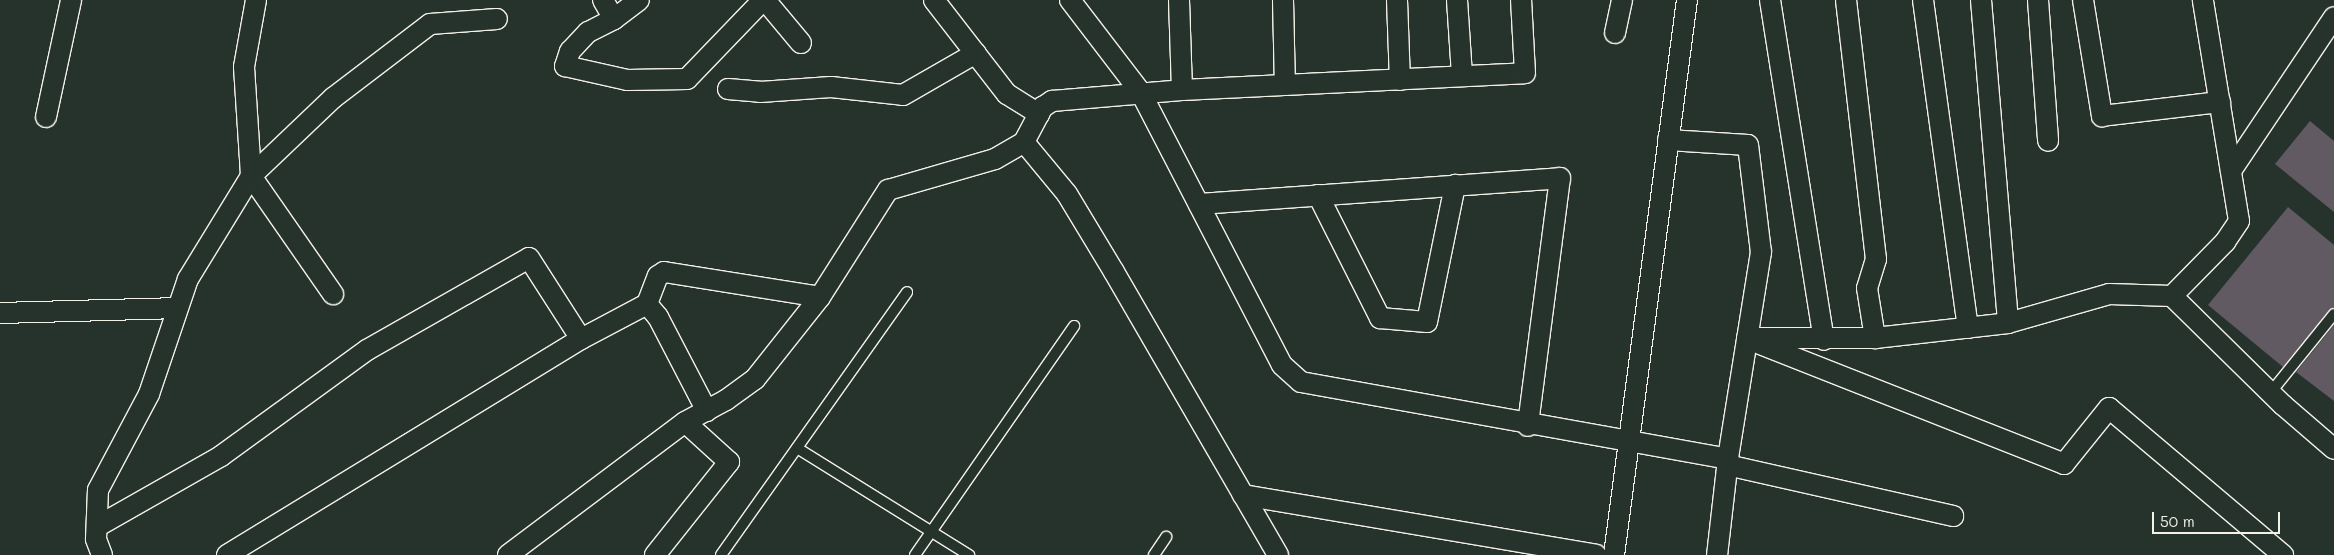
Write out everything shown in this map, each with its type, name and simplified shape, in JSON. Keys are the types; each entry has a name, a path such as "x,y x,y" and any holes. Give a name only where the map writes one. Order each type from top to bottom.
{"street":[{"path":"46,116 70,0"},
{"path":"256,0 244,67 251,176 333,294"},
{"path":"603,0 614,19"},
{"path":"639,0 614,19 588,32 570,51 565,66 627,80 686,79 764,0 801,43"},
{"path":"934,0 1007,94 1039,114"},
{"path":"1070,0 1141,93 1282,365 1302,382 1528,426 1629,441 1728,462 1953,516"},
{"path":"1283,0 1285,85"},
{"path":"1397,0 1400,80"},
{"path":"1457,0 1462,76"},
{"path":"515,553 685,422 707,411 755,379 820,297 888,190 995,159 1024,142 1039,114 1052,101 1182,90 1525,73 1521,0"},
{"path":"1615,33 1622,0"},
{"path":"1614,555 1687,0"},
{"path":"1770,0 1824,340"},
{"path":"1846,0 1876,259 1867,288 1875,338"},
{"path":"1923,0 1968,328"},
{"path":"1981,0 2008,323"},
{"path":"2038,0 2048,141"},
{"path":"2084,0 2102,116 2220,102"},
{"path":"2172,296 2225,242 2239,221 2203,0"},
{"path":"1176,4 1182,90"},
{"path":"2231,171 2334,17"},
{"path":"102,555 96,539 98,526 95,516 98,490 149,394 175,308 188,279 251,176 333,98 430,24 497,19"},
{"path":"728,89 760,92 831,87 903,95 976,53"},
{"path":"1668,140 1748,145 1761,252 1728,462 1717,555"},
{"path":"1024,142 1067,194 1278,555"},
{"path":"1199,204 1560,178 1528,426"},
{"path":"1318,195 1380,318 1427,322 1455,185"},
{"path":"98,526 221,456 367,350 529,258 581,339"},
{"path":"226,555 581,339 647,304 658,276 664,272 820,297"},
{"path":"1747,338 1824,340 1875,338 2008,323 2109,294 2172,296 2271,392 2334,449"},
{"path":"647,304 658,317 707,411"},
{"path":"0,314 175,308"},
{"path":"1747,338 2064,464 2108,408 2283,555"},
{"path":"655,555 729,462 685,422"},
{"path":"1243,495 1596,555"}],"lane":[{"path":"721,555 907,292"},
{"path":"2271,392 2334,314"},
{"path":"915,555 1074,326"},
{"path":"797,448 932,529 968,555"},
{"path":"1154,555 1166,537"}],"building":[{"path":"2310,121 2334,141 2334,212 2275,164"},
{"path":"2288,207 2334,245 2334,307 2283,367 2208,305"},
{"path":"2334,325 2334,401 2296,372"}]}
